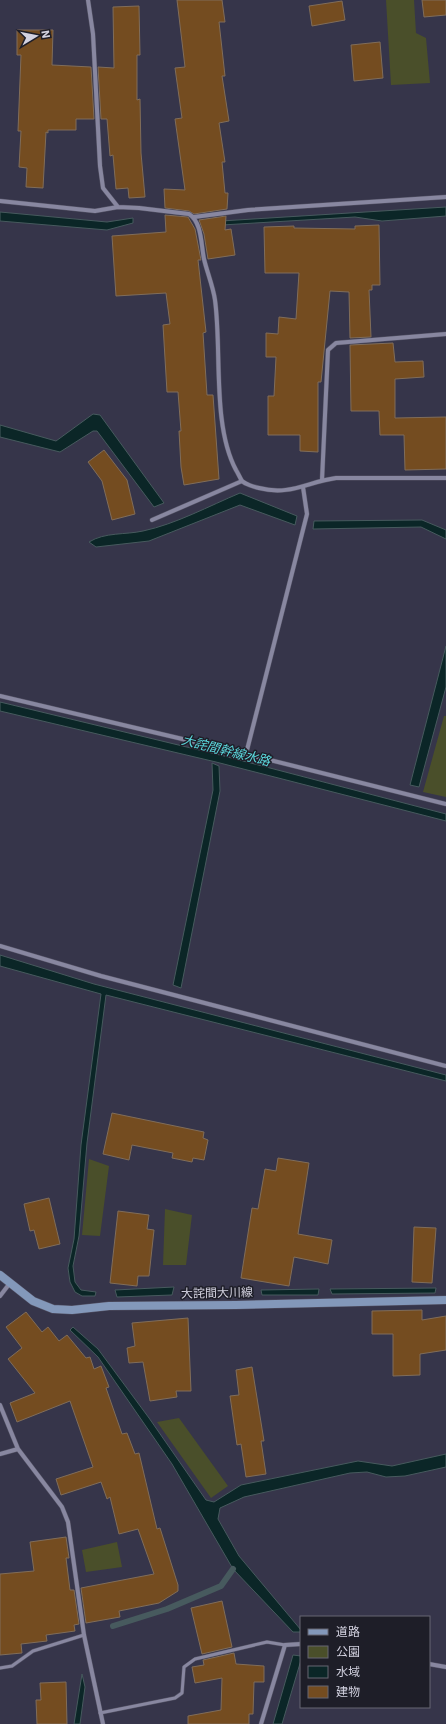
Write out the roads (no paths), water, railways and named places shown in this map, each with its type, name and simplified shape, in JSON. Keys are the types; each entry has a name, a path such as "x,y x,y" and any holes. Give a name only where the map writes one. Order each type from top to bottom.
{"main road":[{"name":"大詫間大川線","path":"0,1275 33,1301 53,1309 72,1310 109,1306 236,1306 446,1300"}],"street":[{"path":"88,0 93,34 100,166 103,188 118,208"},
{"path":"194,217 248,210 446,197"},
{"path":"0,201 95,212 118,208 160,210 189,214 194,217 198,225 204,259 215,299 222,420 229,457 242,481 258,488 284,491 303,487 322,480 336,478 446,478"},
{"path":"322,480 328,350 336,343 446,334"},
{"path":"152,520 242,481"},
{"path":"246,754 307,514 303,487"},
{"path":"0,696 246,754 446,804"},
{"path":"0,946 101,976 446,1066"},
{"path":"0,1296 10,1283"},
{"path":"0,1405 18,1449 62,1507 68,1522 84,1635 103,1724"},
{"path":"0,1454 18,1449"},
{"path":"262,1724 285,1645 300,1644"},
{"path":"430,1664 446,1667"}],"lane":[{"path":"0,1668 12,1666 33,1651 84,1635"},
{"path":"100,1713 175,1698 182,1693 184,1667 196,1659 267,1642 285,1645"}],"water":[{"path":"446,207 446,216 382,221 355,217 222,225 221,221"},
{"path":"0,212 107,222 133,218 133,223 107,230 0,221"},
{"path":"93,414 100,415 164,503 154,507 97,431 93,431 60,452 0,437 0,425 56,441"},
{"path":"240,493 297,516 295,525 240,505 149,541 96,547 89,542 108,535 143,531 168,524"},
{"path":"422,520 446,530 446,539 421,527 313,529 314,521"},
{"path":"446,646 446,687 419,787 410,785"},
{"path":"0,702 224,756 446,814 446,821 216,762 0,711"},
{"path":"212,763 219,766 220,791 181,988 173,985 213,790"},
{"path":"0,955 94,984 446,1075 446,1081 106,995 87,1143 79,1236 73,1266 75,1282 81,1290 96,1292 95,1296 82,1296 75,1292 70,1282 68,1268 74,1239 81,1145 101,994 0,966"},
{"path":"174,1287 172,1295 117,1297 115,1290"},
{"path":"436,1288 435,1293 332,1294 330,1289"},
{"path":"319,1289 318,1295 262,1295 261,1290"},
{"path":"73,1327 98,1349 149,1418 206,1500 214,1502 241,1485 358,1461 392,1466 446,1454 446,1467 405,1476 386,1477 367,1472 350,1473 244,1497 220,1508 218,1519 239,1556 300,1629 300,1632 293,1632 233,1569 172,1464 98,1357 70,1330"},
{"path":"293,1655 300,1656 300,1663 282,1724 273,1724"},
{"path":"82,1674 85,1687 80,1724 74,1724"}],"waterway":[{"path":"113,1626 167,1609 221,1586 233,1569"}],"water label":[{"name":"大詫間幹線水路","path":"226,750"}]}
